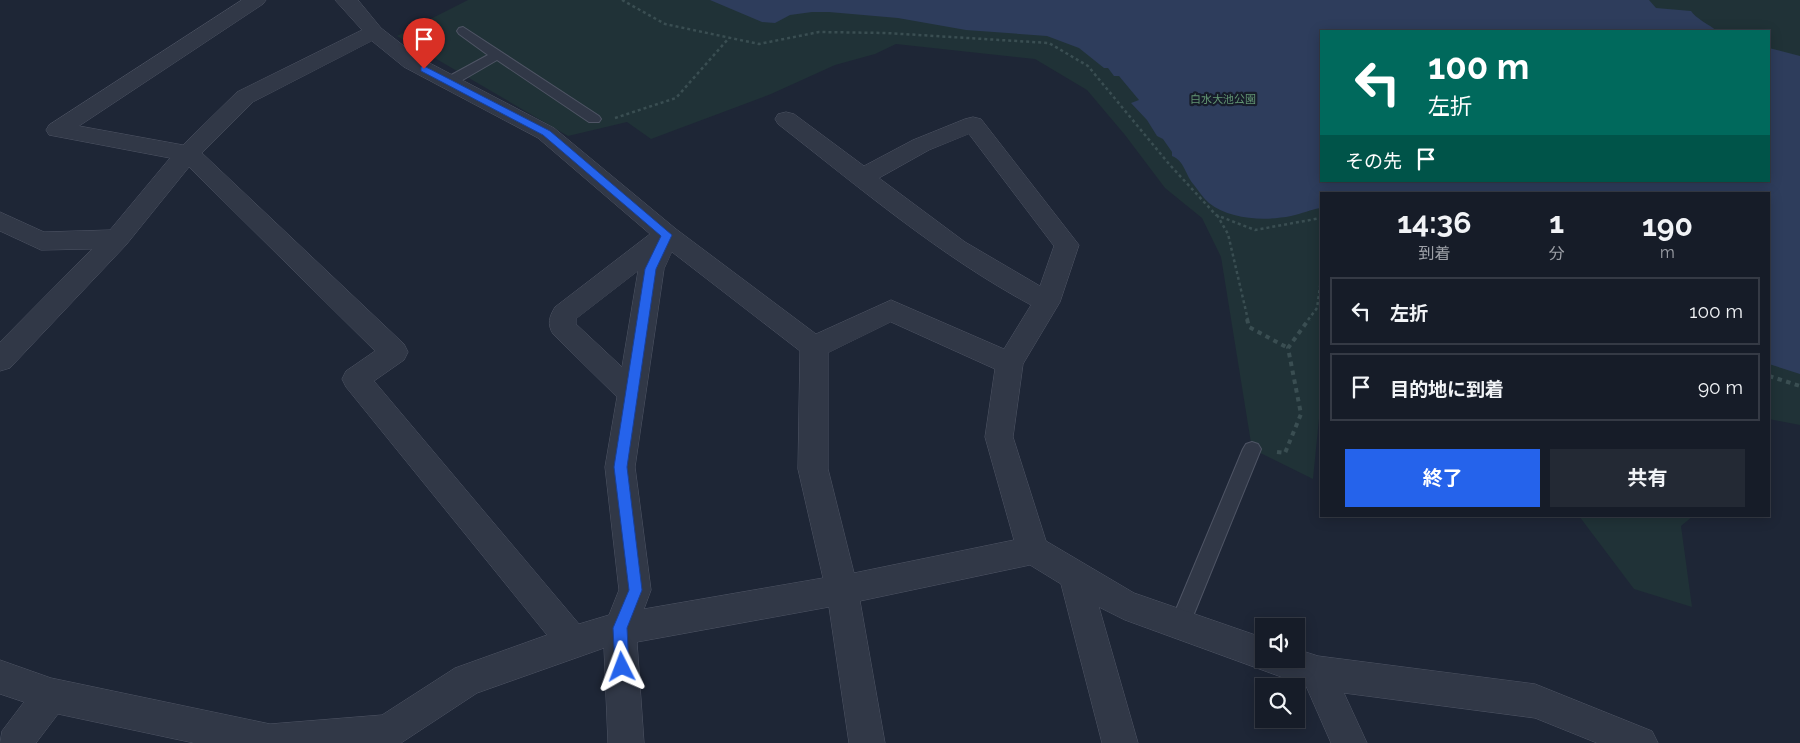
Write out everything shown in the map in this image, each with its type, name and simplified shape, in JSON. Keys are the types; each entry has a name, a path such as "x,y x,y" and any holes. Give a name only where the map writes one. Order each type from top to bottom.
{"street":[{"path":"256,0 57,130 189,154 394,352 356,379 573,642"},
{"path":"357,2 374,32 411,62 546,133 667,235 814,347"},
{"path":"0,360 11,335 117,239 174,168 245,97 374,32"},
{"path":"786,119 956,248 1008,281 1047,302"},
{"path":"862,177 921,145 973,124 1066,245 1047,302 1010,363 999,437 1033,550"},
{"path":"0,221 41,241 117,239"},
{"path":"626,743 620,628 635,590 620,467 651,269 667,235"},
{"path":"632,394 562,327 564,314 667,235"},
{"path":"814,347 891,310 1010,363"},
{"path":"814,347 813,469 842,590 867,743"},
{"path":"0,677 51,695 270,742 385,737 467,680 597,633 842,590 1033,550 1125,605 1255,651"},
{"path":"1074,574 1120,743"},
{"path":"1303,668 1318,673 1535,702 1640,743"},
{"path":"1318,673 1349,743"},
{"path":"14,743 51,695"}],"lane":[{"path":"464,30 497,55 594,119"},
{"path":"449,82 497,55"},
{"path":"1180,624 1252,449"}],"path":[{"path":"622,0 664,24 759,44 818,32 886,33 1050,43 1088,66 1169,164 1216,215 1228,234 1249,327 1288,348"},
{"path":"594,119 601,123 676,98 729,38"},
{"path":"1216,215 1255,230 1320,218"},
{"path":"1252,449 1285,453 1301,414 1288,348 1317,308 1320,287"},
{"path":"1770,376 1800,386"}],"green space":[{"name":"白水大池公園","path":"468,0 1800,0 1800,425 1770,419 1770,192 1320,192 1320,409 1313,479 1252,449 1221,257 1202,218 1165,188 1125,135 1087,90 1035,59 896,44 875,54 835,65 771,94 651,139 627,122 568,136 397,36"},
{"path":"1580,517 1692,517 1681,526 1692,607 1634,589"}],"water":[{"path":"710,0 1649,0 1656,8 1691,11 1716,30 1320,30 1320,182 1770,182 1770,48 1800,56 1800,374 1770,364 1770,192 1320,192 1320,208 1281,218 1248,218 1227,213 1205,199 1191,181 1180,161 1172,156 1172,152 1163,139 1157,136 1147,120 1131,103 1139,100 1119,76 1114,76 1108,68 1104,68 1079,48 1047,36 966,30 898,18 829,12 790,15 775,23 762,22"}],"route":[{"path":"424,69 546,133 667,235 651,269 620,467 635,590 620,628 622,667"}]}
